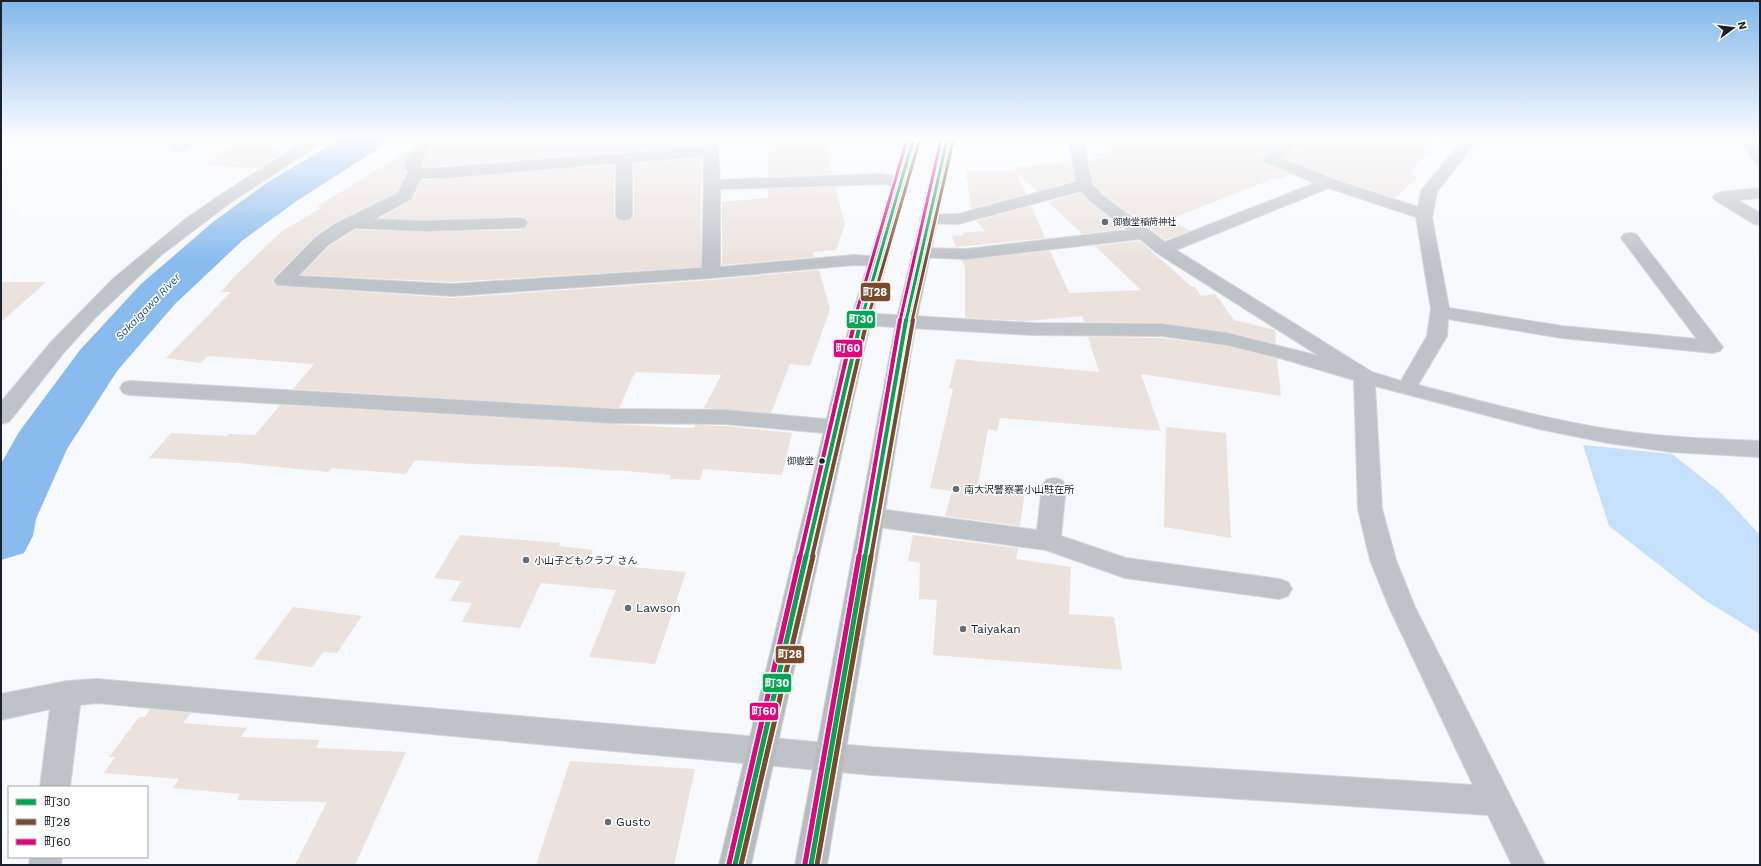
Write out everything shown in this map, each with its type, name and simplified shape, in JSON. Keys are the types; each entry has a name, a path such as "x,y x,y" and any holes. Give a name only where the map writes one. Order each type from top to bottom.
{"main road":[{"path":"812,865 871,517 906,322 920,253 937,180"},
{"path":"735,865 760,750 861,319 900,181"}],"street":[{"path":"1,417 37,369 92,309 140,263 225,198 253,180"},
{"path":"412,180 405,196 396,202 352,223 322,242 283,281 452,290 711,273 854,260 877,261"},
{"path":"624,180 624,215"},
{"path":"711,273 712,180"},
{"path":"712,185 840,180"},
{"path":"894,180 900,181"},
{"path":"1083,180 1084,184 1096,198 1163,249 1364,376"},
{"path":"1321,180 1425,215"},
{"path":"1406,389 1437,336 1440,309 1425,215 1429,191 1438,180"},
{"path":"928,219 958,219 1084,184"},
{"path":"1163,249 1330,184"},
{"path":"1760,193 1721,197 1760,220"},
{"path":"352,223 424,226 519,223"},
{"path":"920,253 966,254 1142,234"},
{"path":"1439,312 1562,332 1713,346 1630,238"},
{"path":"861,319 1033,329 1162,330 1227,339 1289,354 1406,389 1538,422 1608,436 1671,444 1760,449"},
{"path":"1364,376 1370,508 1383,560 1402,606 1496,801 1529,865"},
{"path":"130,388 612,416 725,417 835,427"},
{"path":"1048,541 1054,486"},
{"path":"871,517 1048,541 1125,568 1280,589"},
{"path":"1,707 67,693 97,691 830,757 1496,801"},
{"path":"55,786 67,693"}],"shaded area":[{"path":"1583,445 1672,454 1720,492 1760,535 1760,634 1703,599 1609,526"}],"building":[{"path":"359,180 402,180 397,192 334,223 315,236 272,281 276,286 452,298 711,280 819,270 830,309 810,366 790,364 771,413 704,408 721,375 635,372 619,408 612,408 293,389 314,364 208,356 200,363 166,358 231,292 221,292 234,277 281,232 321,208 316,207"},
{"path":"422,180 614,180 614,215 618,220 624,221 630,220 634,215 634,180 701,180 701,267 452,282 301,275 329,246 355,230 424,232 519,230 525,228 528,224 526,218 519,216 424,220 380,218 412,200"},
{"path":"967,180 1020,180 1026,194 971,209"},
{"path":"1025,180 1074,180 1074,181 1037,191"},
{"path":"1093,180 1268,180 1171,219 1190,231 1165,240 1103,194 1093,183"},
{"path":"1340,180 1414,180 1395,198"},
{"path":"835,187 845,224 836,250 813,252 815,257 722,265 722,202 768,198 768,189"},
{"path":"1080,193 1089,202 1124,229 1082,234 1048,202"},
{"path":"1031,206 1045,238 956,247 952,236 963,235 962,233 986,231 976,221"},
{"path":"1140,241 1192,287 1195,287 1201,296 1215,294 1234,320 1275,330 1276,344 1227,332 1162,323 1084,322 1082,316 1027,321 965,318 965,266 961,260 1050,251 1069,293 1141,290 1095,246"},
{"path":"1,282 46,282 1,322"},
{"path":"1088,337 1162,338 1227,346 1277,359 1281,396 1141,374 1161,431 1000,418 997,431 988,429 978,484 1025,491 1020,526 945,516 952,491 930,488 953,389 949,388 956,359 1099,372"},
{"path":"280,405 687,428 694,428 695,425 725,426 792,433 782,475 703,469 700,480 670,479 671,475 614,470 415,460 406,474 332,468 328,472 239,463 149,458 171,433 227,436 228,434 255,435"},
{"path":"1166,427 1226,433 1231,538 1164,527"},
{"path":"460,535 560,543 559,546 593,550 588,563 686,572 655,664 589,657 616,590 541,583 520,628 462,622 472,603 450,601 461,581 434,578"},
{"path":"913,535 1018,548 1016,559 1071,567 1069,614 1114,617 1122,670 933,655 937,600 919,599 920,563 908,561"},
{"path":"293,607 362,616 337,653 323,652 312,667 254,659"},
{"path":"150,709 191,713 183,723 247,728 241,737 320,740 316,748 406,752 355,865 295,865 327,802 237,800 240,794 173,788 179,779 104,773 115,757 109,757 139,717 145,717"},
{"path":"570,761 695,769 674,865 536,865"}],"waterway":[{"name":"Sakaigawa River","path":"1,536 5,519 39,446 98,361 158,294 228,231 283,191 300,180"}],"transit line":[{"name":"町60","path":"729,864 855,318 895,180"},
{"name":"町30","path":"735,865 861,319 901,180"},
{"name":"町28","path":"741,865 867,321 908,180"},
{"name":"町60","path":"805,864 900,321 932,180"},
{"name":"町30","path":"811,865 906,322 938,180"},
{"name":"町28","path":"817,865 912,323 944,180"}],"place":[{"name":"御嶽堂稲荷神社","path":"1105,222"},
{"name":"御嶽堂","path":"822,461"},
{"name":"南大沢警察署小山駐在所","path":"956,489"},
{"name":"小山子どもクラブ さん","path":"526,560"},
{"name":"Lawson","path":"628,608"},
{"name":"Taiyakan","path":"963,629"},
{"name":"Gusto","path":"608,822"}]}
